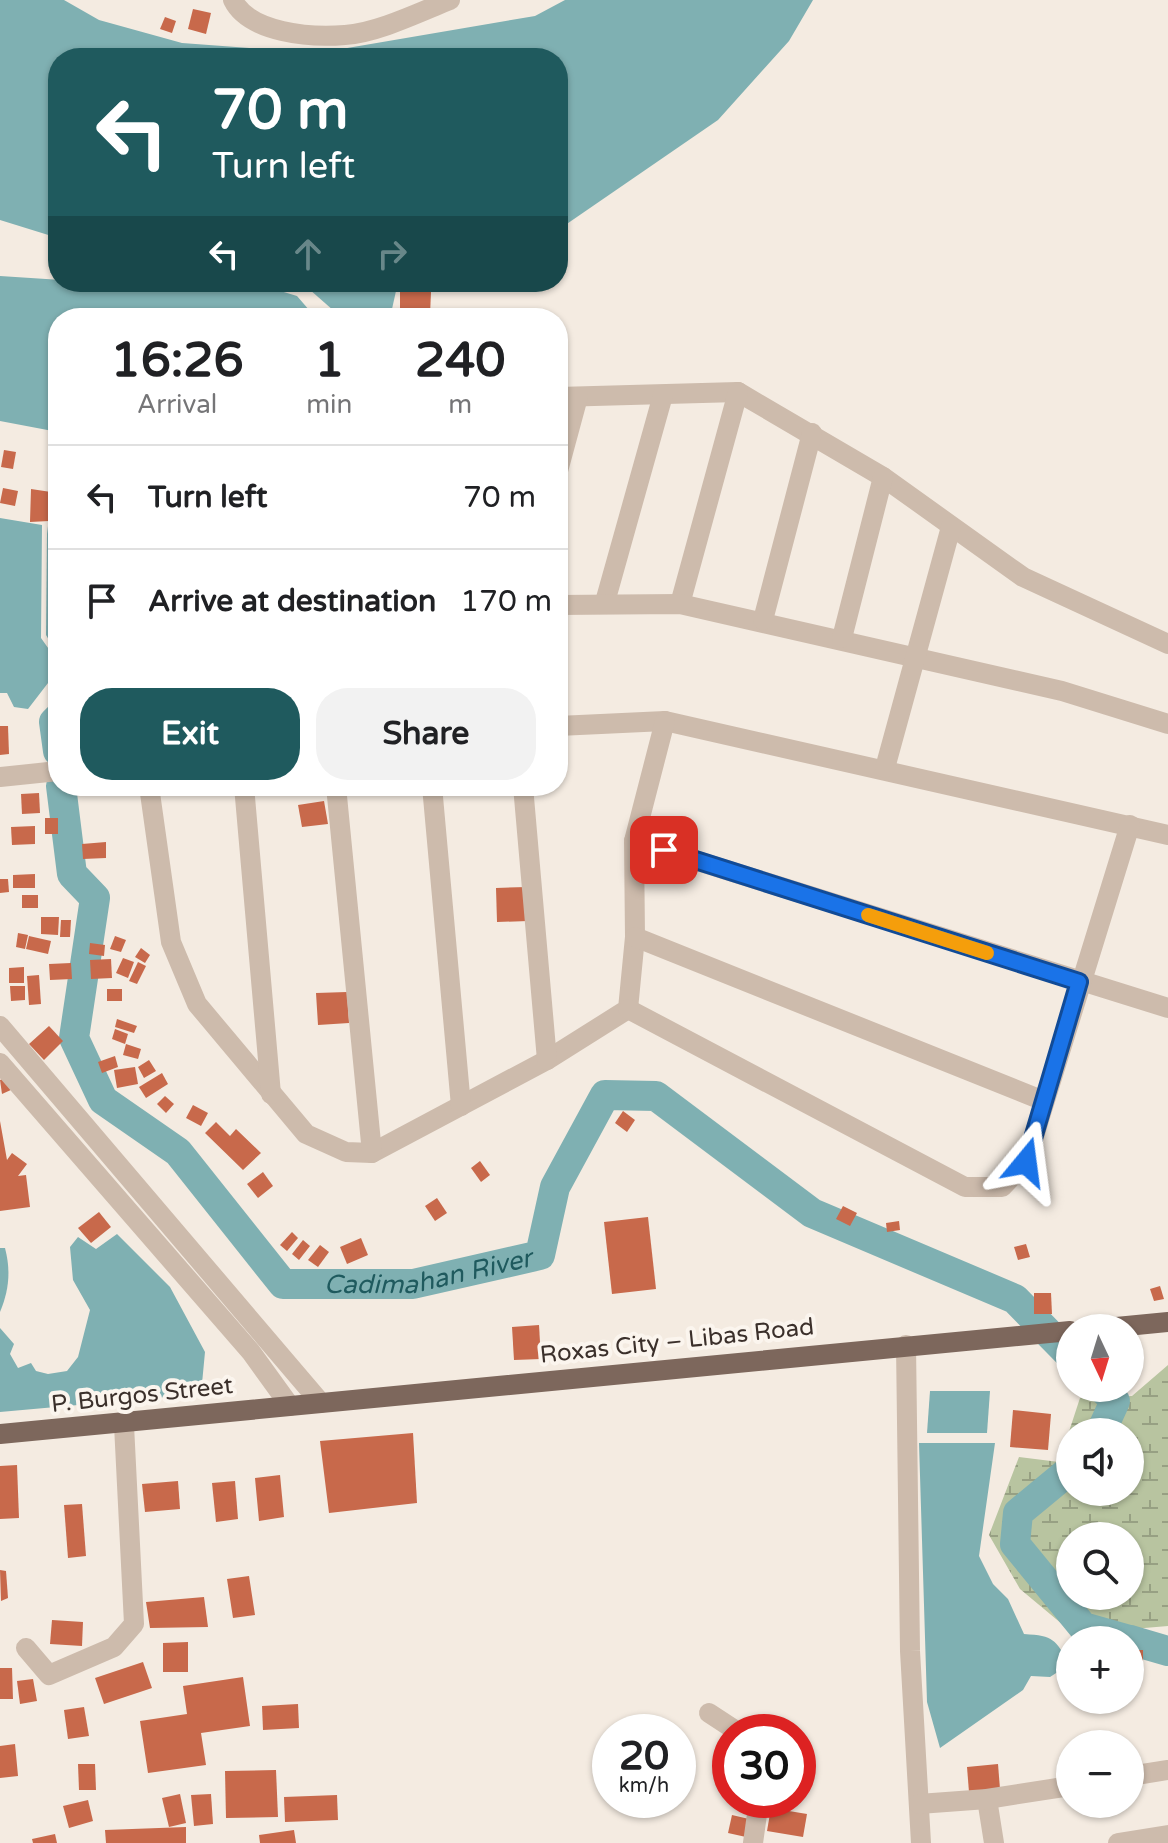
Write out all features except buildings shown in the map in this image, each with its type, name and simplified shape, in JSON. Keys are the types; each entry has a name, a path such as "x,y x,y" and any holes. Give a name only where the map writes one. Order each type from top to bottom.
{"main road":[{"path":"1144,1324 1168,1322"},
{"name":"Roxas City – Libas Road","path":"290,1406 1056,1332"},
{"name":"P. Burgos Street","path":"0,1434 124,1425 290,1406"}],"street":[{"path":"233,0 238,10 260,27 345,36 398,9 450,0"},
{"path":"680,604 738,392"},
{"path":"568,397 738,392 883,477 1023,577 1168,644"},
{"path":"605,602 663,395"},
{"path":"763,620 812,433"},
{"path":"842,638 883,477"},
{"path":"885,768 951,527"},
{"path":"568,604 680,604 763,620 1062,691 1168,724"},
{"path":"628,1009 635,937 634,841 665,721"},
{"path":"568,726 665,721 885,768 1168,835"},
{"path":"0,777 48,772"},
{"path":"150,796 171,942 197,1004 306,1134 346,1152 372,1153 547,1060 628,1009"},
{"path":"245,796 271,1094"},
{"path":"337,796 372,1153"},
{"path":"433,796 461,1106"},
{"path":"524,796 547,1060"},
{"path":"628,1009 965,1187 1002,1187 1026,1162 1079,982 1130,825"},
{"path":"634,841 1168,1008"},
{"path":"635,937 1044,1101"},
{"path":"0,1026 321,1403"},
{"path":"0,1063 251,1352 290,1406"},
{"path":"906,1345 910,1651 921,1843"},
{"path":"26,1648 49,1675 114,1647 134,1624 124,1425"},
{"path":"1144,1774 1168,1770"},
{"path":"919,1804 987,1799 1056,1788"},
{"path":"987,1799 994,1843"},
{"path":"753,1843 756,1818"},
{"path":"1118,1843 1168,1835"}],"green space":[{"path":"1168,1365 1168,1626 1064,1626 1020,1589 989,1535 1019,1457 1056,1462 1056,1506 1144,1506 1144,1418 1073,1418 1079,1402 1144,1402 1144,1386"}],"water":[{"path":"0,0 64,0 99,20 182,43 250,48 48,48 48,235 0,220"},
{"path":"565,0 813,0 789,41 718,120 568,223 568,48 347,48 535,16"},
{"path":"0,276 48,279 48,292 284,292 297,296 307,308 48,308 48,430 0,421"},
{"path":"312,292 396,292 392,308 331,308"},
{"path":"0,518 42,525 41,638 48,648 48,683 28,709 14,707 7,693 0,693"},
{"path":"48,526 48,638 46,635"},
{"path":"117,1234 170,1287 205,1352 201,1394 0,1412 0,1328 14,1344 10,1354 18,1368 31,1363 36,1371 48,1374 67,1371 78,1357 90,1310 73,1280 70,1247 78,1237 96,1249"},
{"path":"0,1248 5,1248 8,1273 0,1312"},
{"path":"930,1391 990,1391 987,1433 927,1433"},
{"path":"919,1443 995,1443 979,1556 993,1584 1008,1599 1024,1634 1042,1636 1056,1644 1056,1673 1050,1677 1031,1676 1023,1690 940,1748 927,1702"}],"waterway":[{"name":"Cadimahan River","path":"62,796 72,874 95,898 74,1038 103,1100 178,1152 283,1284 413,1284 540,1255 555,1187 605,1095 656,1096 812,1213 1015,1299 1056,1341"},
{"name":"Cadimahan River","path":"1107,1418 1115,1402"},
{"name":"Cadimahan River","path":"1056,1482 1018,1513 1015,1544 1082,1626"},
{"name":"Cadimahan River","path":"1144,1644 1168,1651"}],"slow traffic":[{"path":"868,915 987,953"}],"route":[{"path":"664,850 1079,982 1026,1162"}]}
